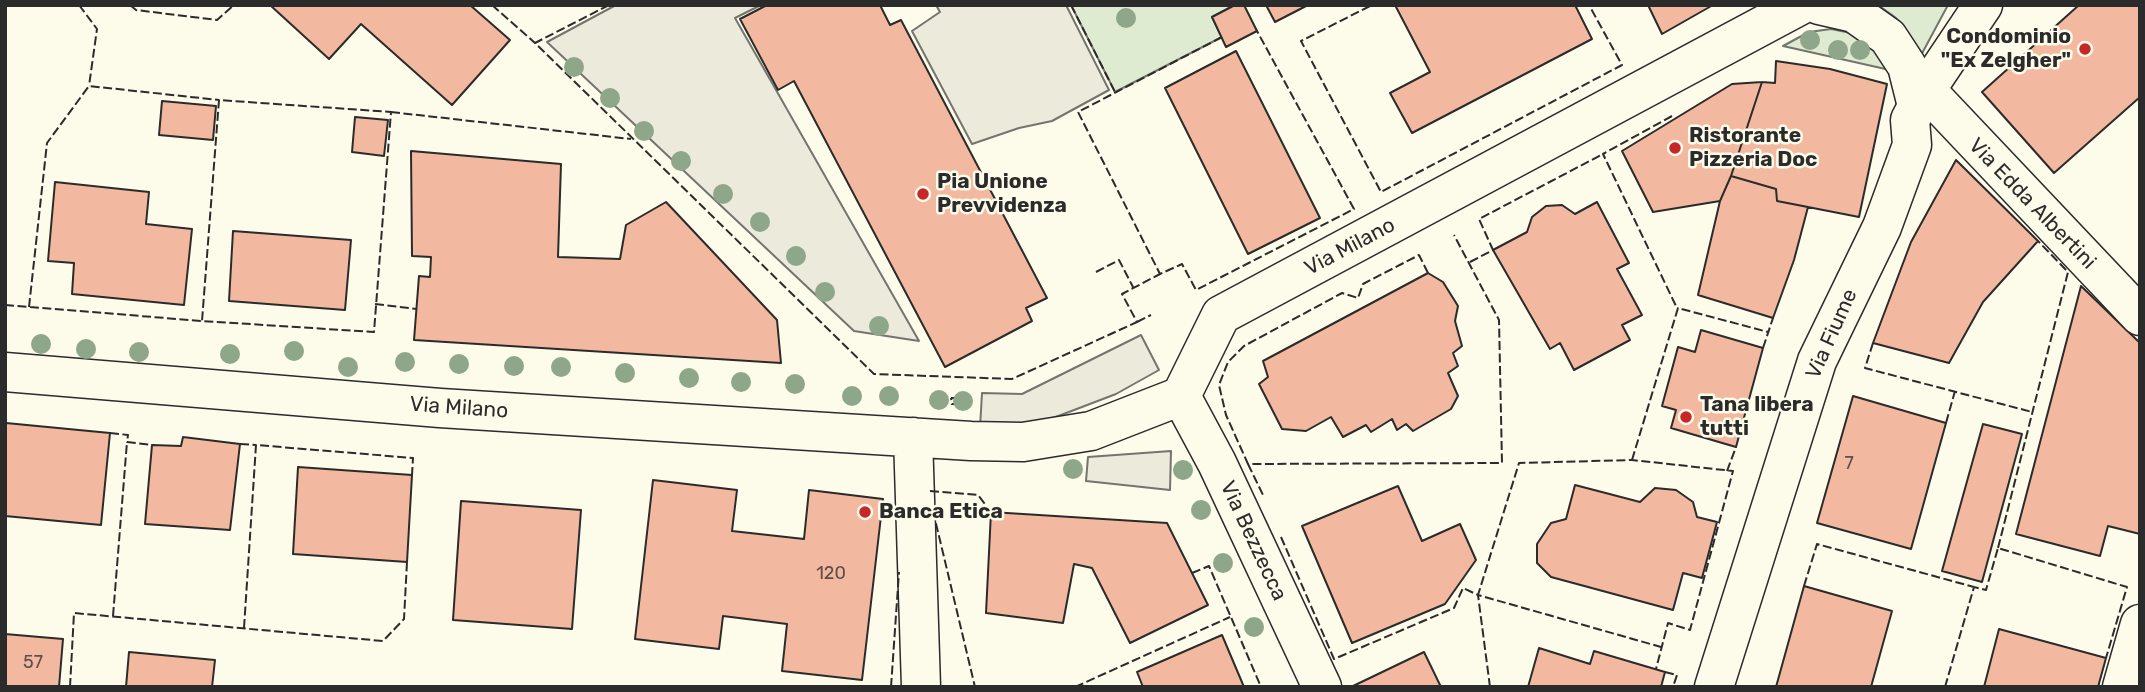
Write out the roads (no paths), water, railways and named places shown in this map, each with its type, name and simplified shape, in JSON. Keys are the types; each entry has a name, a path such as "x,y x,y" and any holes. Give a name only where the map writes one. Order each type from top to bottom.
{"street":[{"name":"Via Milano","path":"5,372 440,408 913,437 1023,442 1091,431 1181,396 1221,315 1801,5"},
{"path":"1819,5 1854,13 1888,37 1907,66 1922,98"},
{"path":"1922,98 1983,5"},
{"name":"Via Edda Albertini","path":"1922,98 2140,316"},
{"name":"Via Fiume","path":"1714,687 1814,369 1882,227 1912,145 1910,120 1922,98"},
{"name":"Via Bezzecca","path":"1181,396 1217,463 1322,687"},
{"path":"913,437 921,687"},
{"path":"2122,687 2140,624"}],"place":[{"name":"Condominio \"Ex Zelgher\"","path":"2085,49"},
{"name":"Ristorante Pizzeria Doc","path":"1675,148"},
{"name":"Pia Unione Prevvidenza","path":"923,194"},
{"name":"Tana libera tutti","path":"1686,417"},
{"name":"Banca Etica","path":"865,512"}]}
